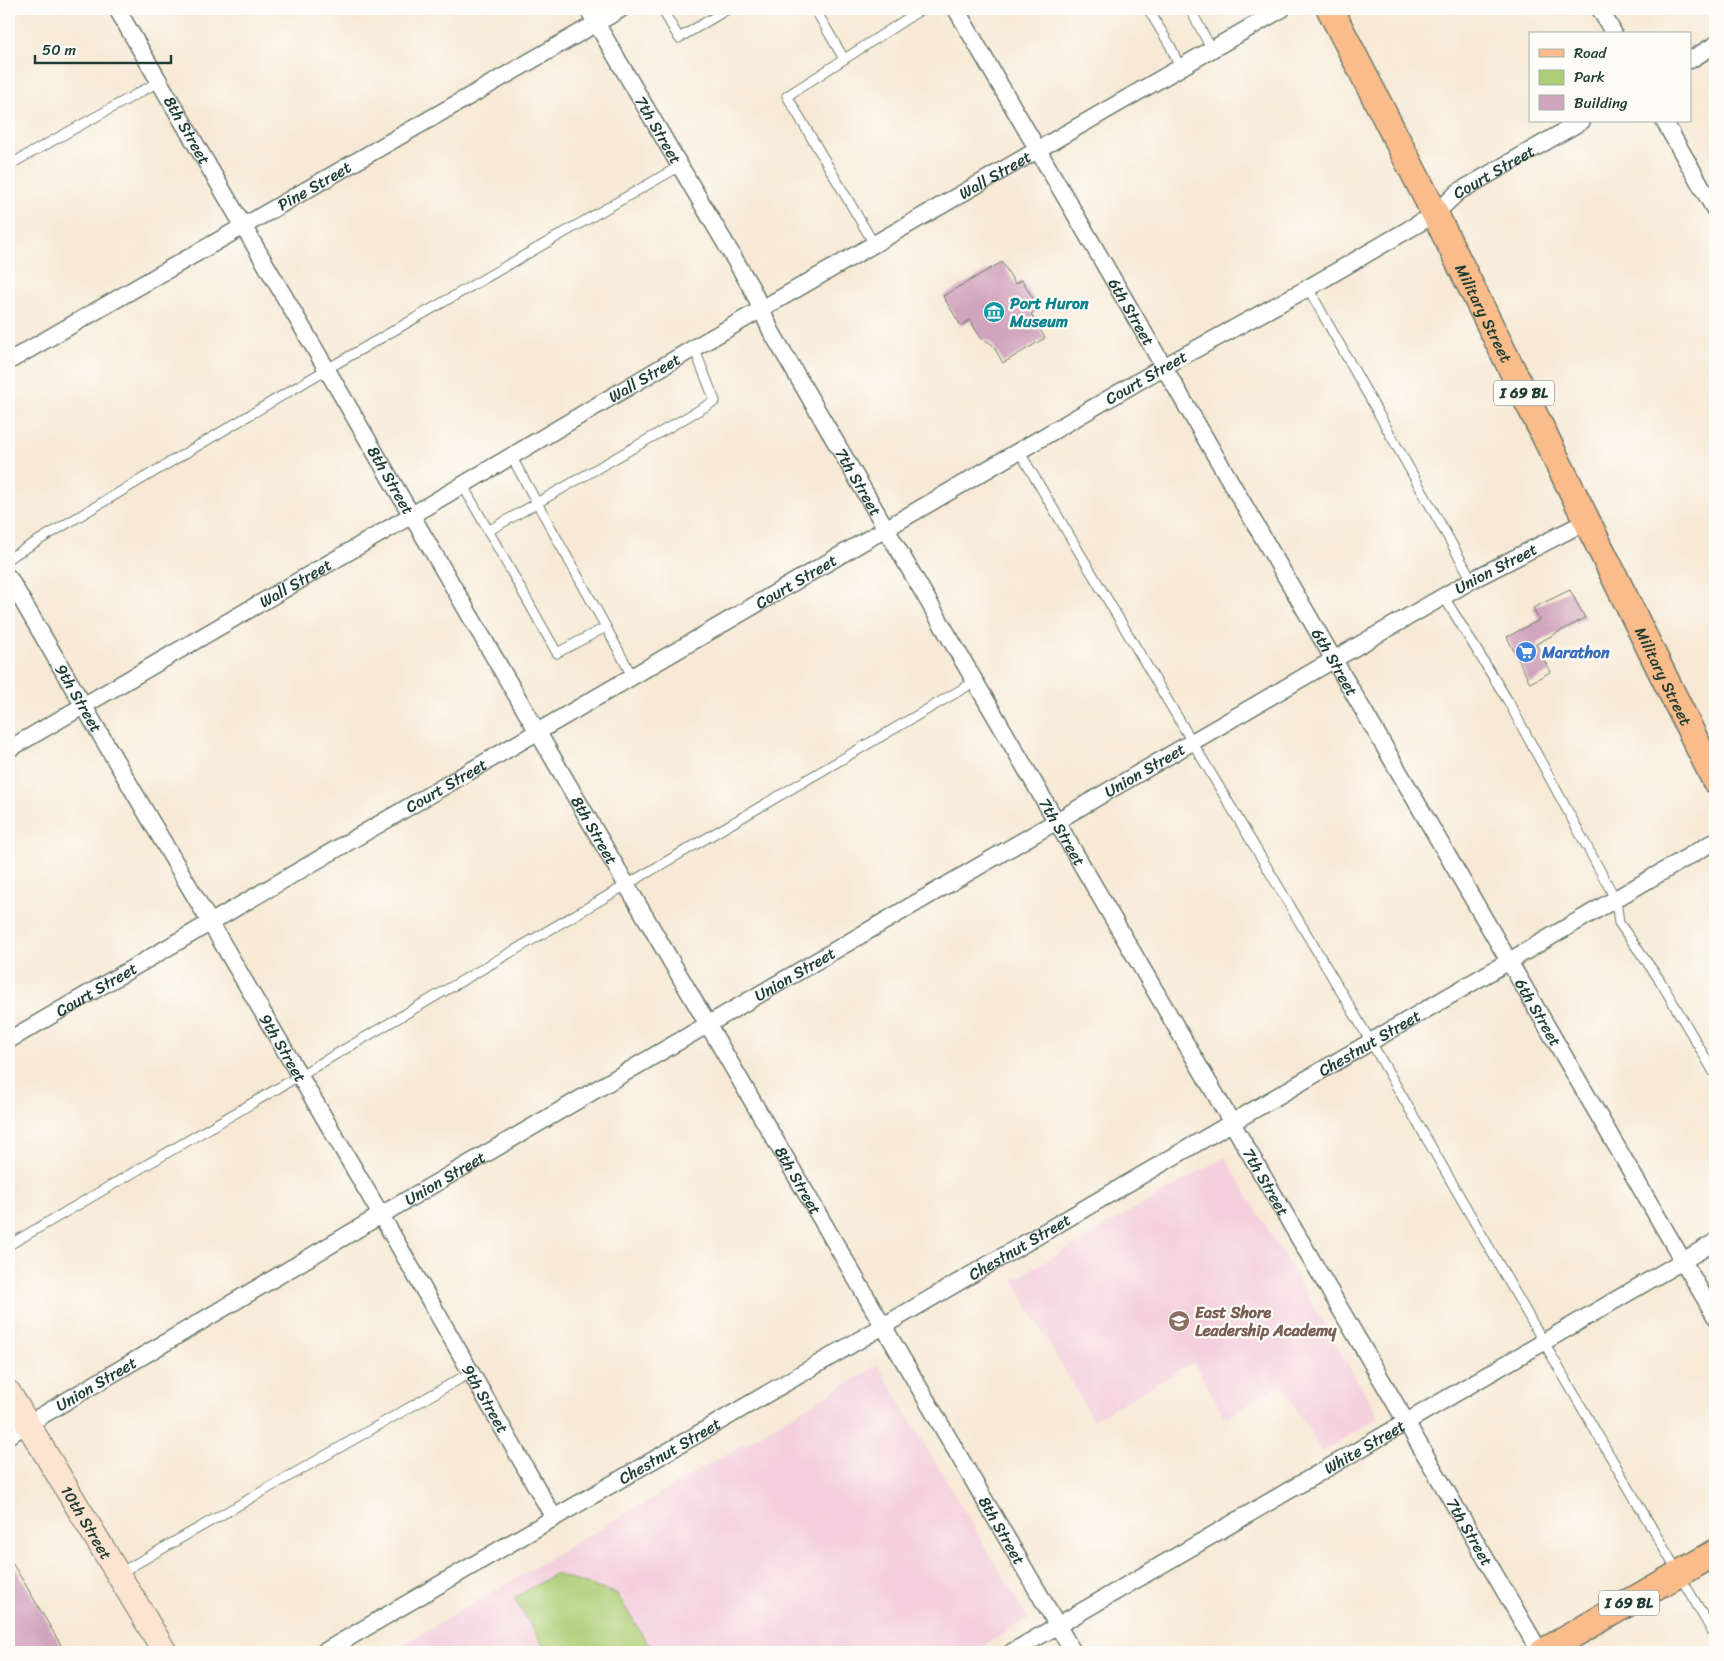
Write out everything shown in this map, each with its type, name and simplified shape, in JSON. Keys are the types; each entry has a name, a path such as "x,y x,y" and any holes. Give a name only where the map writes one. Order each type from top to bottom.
{"main road":[{"name":"Military Street","path":"1330,9 1435,214 1715,780"},
{"name":"I 69 BL","path":"1541,1652 1715,1553"}],"street":[{"name":"8th Street","path":"117,9 628,884 1073,1652"},
{"name":"7th Street","path":"588,9 762,309 771,331 1405,1422 1541,1652"},
{"name":"Pine Street","path":"9,361 621,9"},
{"name":"6th Street","path":"956,9 1162,367 1510,961 1715,1316"},
{"name":"Wall Street","path":"9,749 1179,66 1282,9"},
{"path":"1600,9 1613,32"},
{"path":"1692,59 1715,45"},
{"name":"Court Street","path":"9,1040 1162,367 1308,288 1435,214 1458,192 1580,122"},
{"path":"1665,122 1715,210"},
{"name":"Union Street","path":"18,1430 381,1215 1472,580 1587,521"},
{"name":"9th Street","path":"9,578 298,1076 381,1215 554,1518"},
{"name":"Chestnut Street","path":"324,1652 1715,841"},
{"name":"White Street","path":"1012,1652 1715,1242"},
{"name":"10th Street","path":"9,1393 18,1430 118,1574 165,1652"}],"lane":[{"path":"662,9 678,38 728,9"},
{"path":"814,9 844,59"},
{"path":"874,244 786,96 922,9"},
{"path":"1148,9 1171,47 1179,66"},
{"path":"1190,9 1211,48"},
{"path":"9,165 160,81"},
{"path":"9,558 327,370 680,166"},
{"path":"1308,288 1472,580"},
{"path":"488,531 715,401 694,348"},
{"path":"1018,451 1371,1042 1715,1636"},
{"path":"511,456 632,676"},
{"path":"462,484 557,653 606,626"},
{"path":"1444,597 1508,700 1616,900 1619,923 1664,987 1715,1074"},
{"path":"9,1245 976,681"},
{"path":"118,1574 470,1373"}],"shaded area":[{"name":"East Shore Leadership Academy","path":"1225,1157 1379,1417 1322,1452 1282,1385 1225,1418 1194,1362 1093,1420 1013,1280"},
{"path":"878,1365 1028,1619 972,1652 391,1652"}],"green space":[{"path":"555,1574 617,1594 653,1652 547,1652 514,1598"}],"building":[{"name":"Port Huron Museum","path":"1002,262 1015,284 1022,280 1040,310 1031,314 1045,338 1003,363 992,344 980,337 970,320 961,326 943,296"},
{"path":"1570,590 1585,618 1536,644 1550,672 1530,683 1507,637 1539,620 1533,608"},
{"path":"9,1558 28,1589 65,1652 9,1652"}],"place":[{"name":"Port Huron Museum","path":"994,312"},
{"name":"Marathon","path":"1526,652"},
{"name":"East Shore Leadership Academy","path":"1179,1321"}]}
